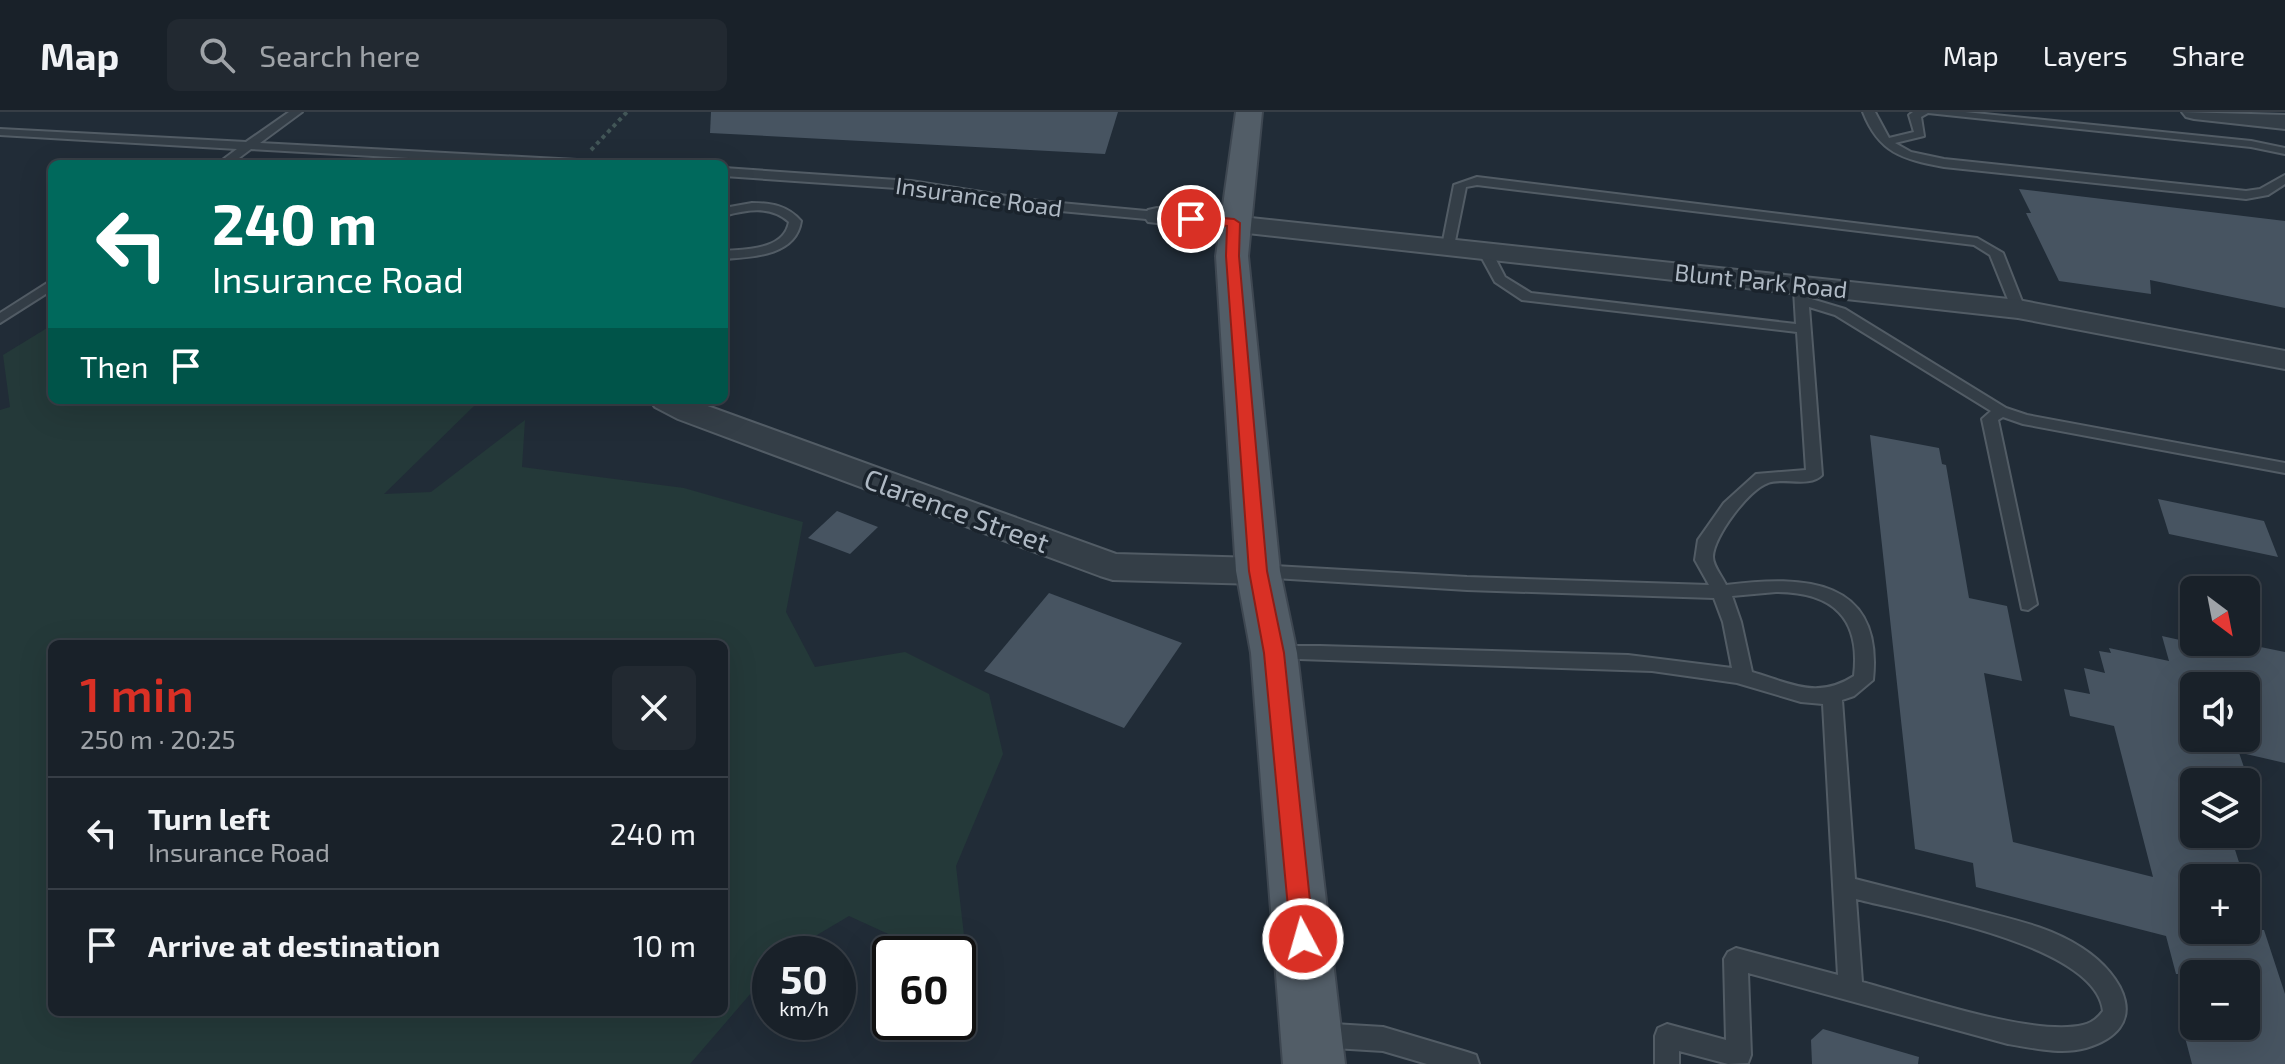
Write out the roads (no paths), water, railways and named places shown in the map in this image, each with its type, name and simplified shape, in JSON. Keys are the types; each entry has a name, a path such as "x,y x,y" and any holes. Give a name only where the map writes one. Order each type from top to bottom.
{"main road":[{"path":"1249,112 1232,256 1258,571 1274,653 1313,1050"}],"street":[{"path":"2194,112 2285,122"},
{"name":"Insurance Road","path":"1157,216 1234,223"},
{"name":"Blunt Park Road","path":"1234,223 1448,246 1801,292 2018,309 2285,360"},
{"name":"Clarence Street","path":"675,404 1113,567 1258,571"}],"lane":[{"path":"229,160 296,112"},
{"path":"1869,112 1876,133 1884,142 1903,153 1944,163 2246,195 2264,192 2285,179"},
{"path":"1884,142 1920,134 1915,115 1923,112"},
{"path":"1932,112 2262,145 2285,151"},
{"path":"0,132 512,160"},
{"name":"Insurance Road","path":"728,172 911,185 1039,205 1157,216"},
{"path":"1448,246 1460,185 1477,181 1965,239 1996,253 2018,309"},
{"path":"728,211 750,207 779,209 795,221 796,228 781,243 768,249 728,254"},
{"path":"1485,251 1500,279 1527,297 1805,329"},
{"path":"0,319 48,287"},
{"path":"1743,677 1732,622 1721,591 1704,560 1707,540 1717,522 1740,496 1762,478 1814,475 1801,292"},
{"path":"1801,292 1840,312 2001,411 2023,419 2285,468"},
{"path":"2001,411 1990,419 2028,604"},
{"path":"1258,571 1509,585 1721,591 1791,585 1826,595 1852,612 1860,622 1864,637 1863,680 1851,690 1832,697 1801,696 1743,677 1652,664 1344,652 1274,653"},
{"path":"1832,697 1851,991"},
{"path":"1667,1064 1667,1036 1739,1055 1736,959 2008,1032 2034,1047 2061,1055 2085,1056 2104,1048 2115,1035 2117,1016 2110,996 2097,976 2078,958 2055,944 2033,935 1844,886"},
{"path":"1313,1050 1383,1039 1467,1064"}]}
